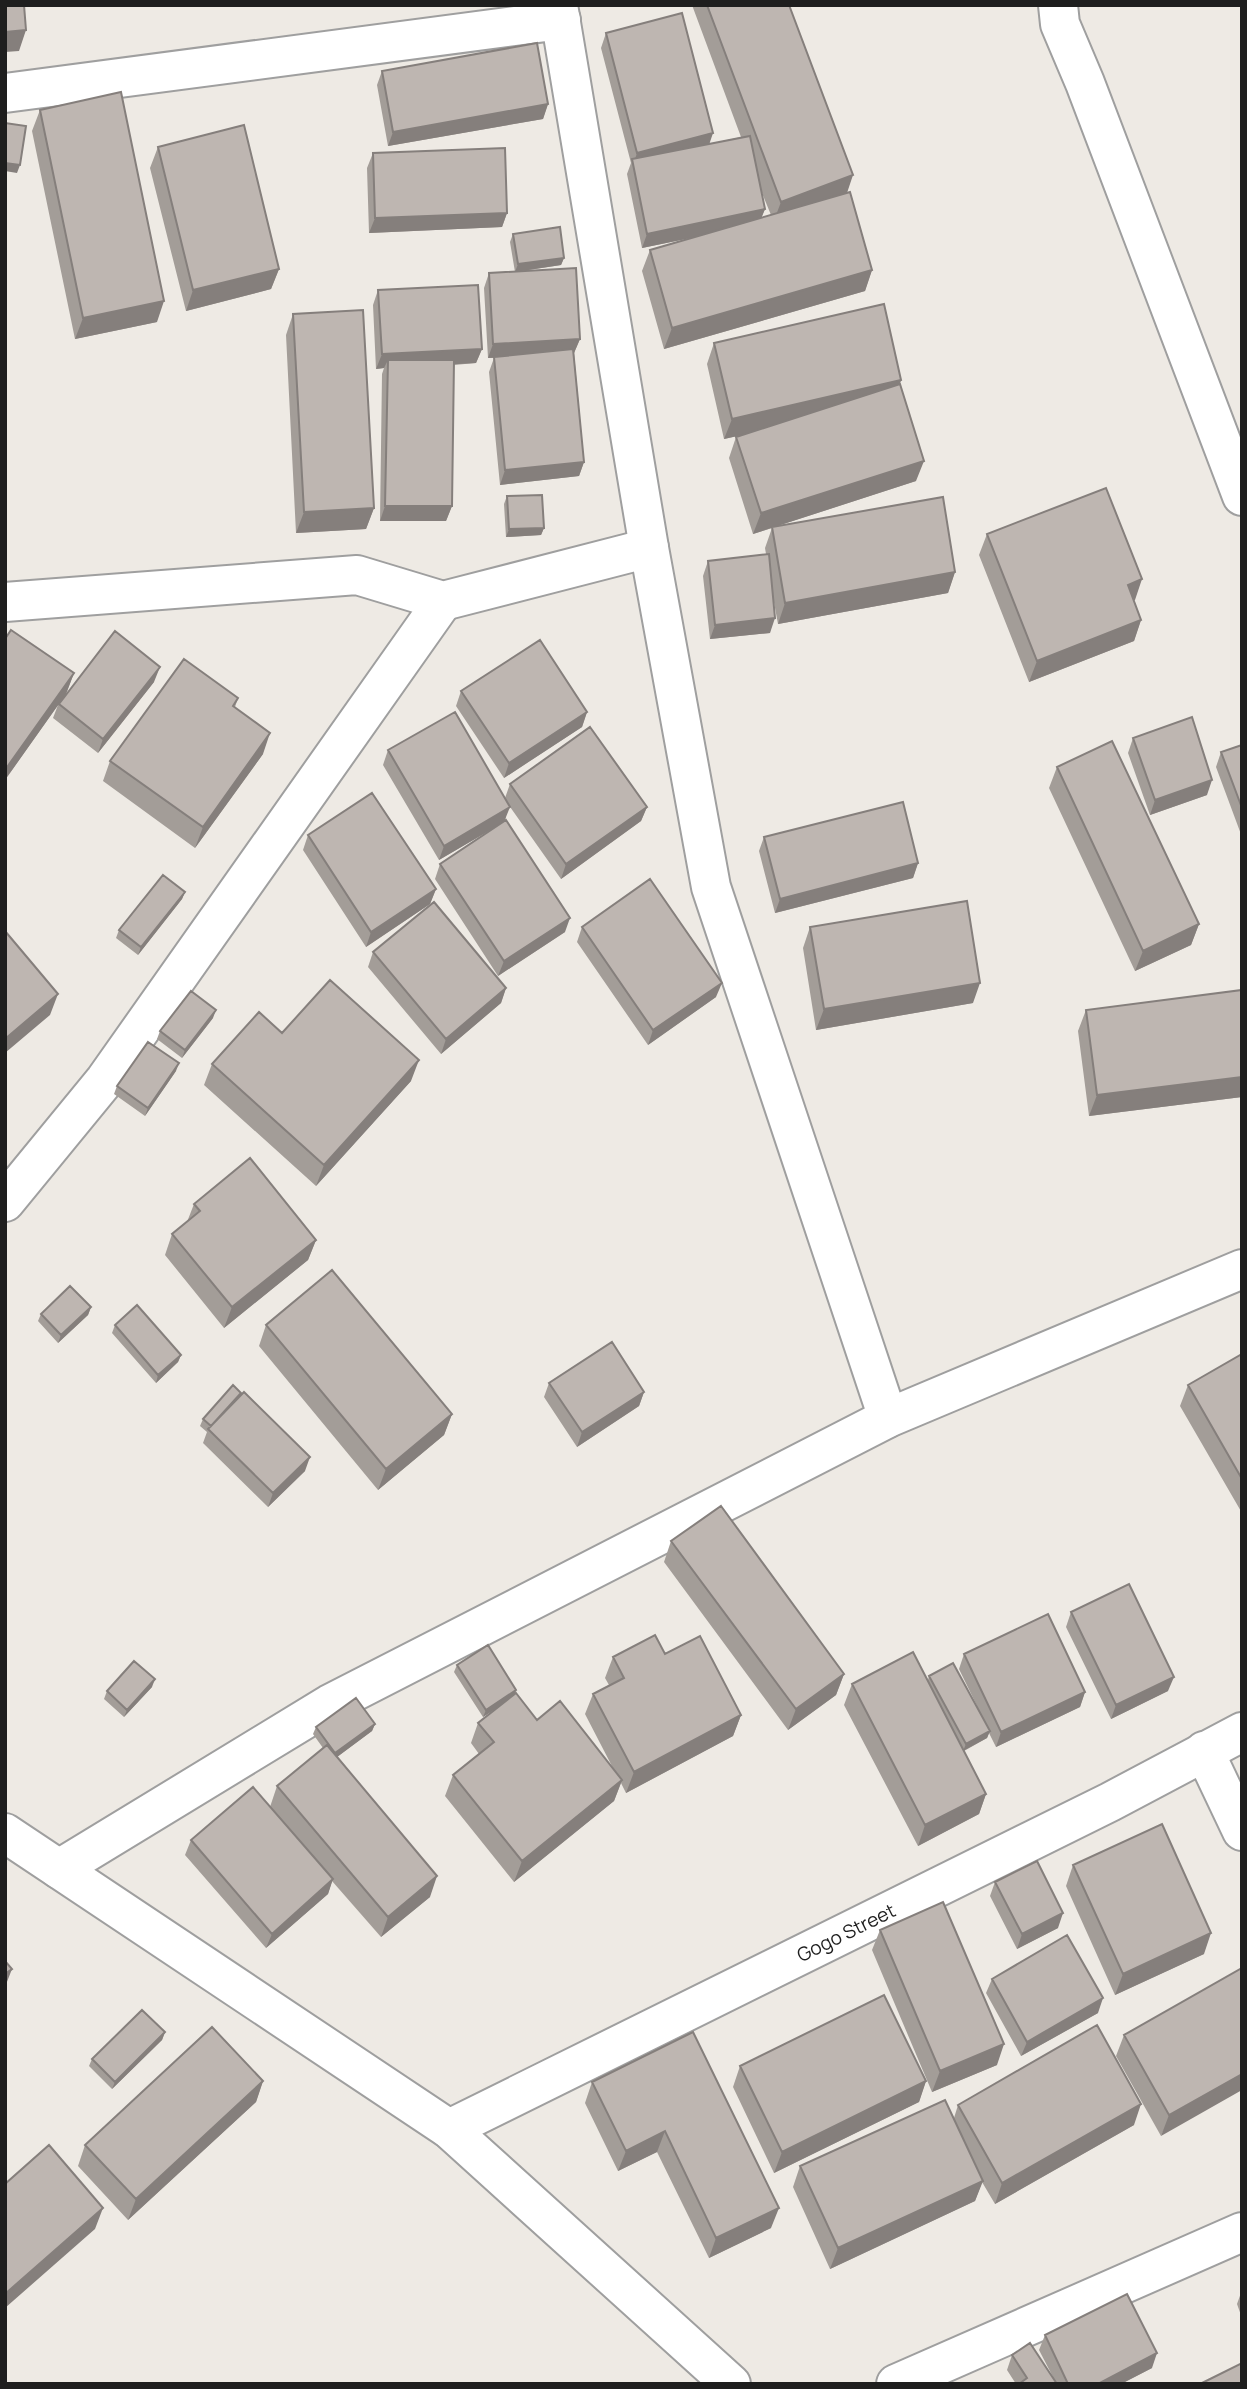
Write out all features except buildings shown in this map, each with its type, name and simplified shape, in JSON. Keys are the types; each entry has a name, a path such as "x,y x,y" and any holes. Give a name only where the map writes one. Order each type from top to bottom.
{"street":[{"path":"1058,5 1060,24 1086,83 1242,496"},
{"path":"5,93 559,13 649,548 711,887 888,1418"},
{"path":"5,602 357,575 443,601 649,548"},
{"path":"5,1202 105,1080 443,601"},
{"path":"59,1869 330,1704 888,1418 1242,1269"},
{"name":"Gogo Street","path":"449,2129 1110,1802 1242,1732"},
{"path":"1204,1751 1242,1831"},
{"path":"5,1833 449,2129 731,2384"},
{"path":"896,2384 1242,2232"}]}
